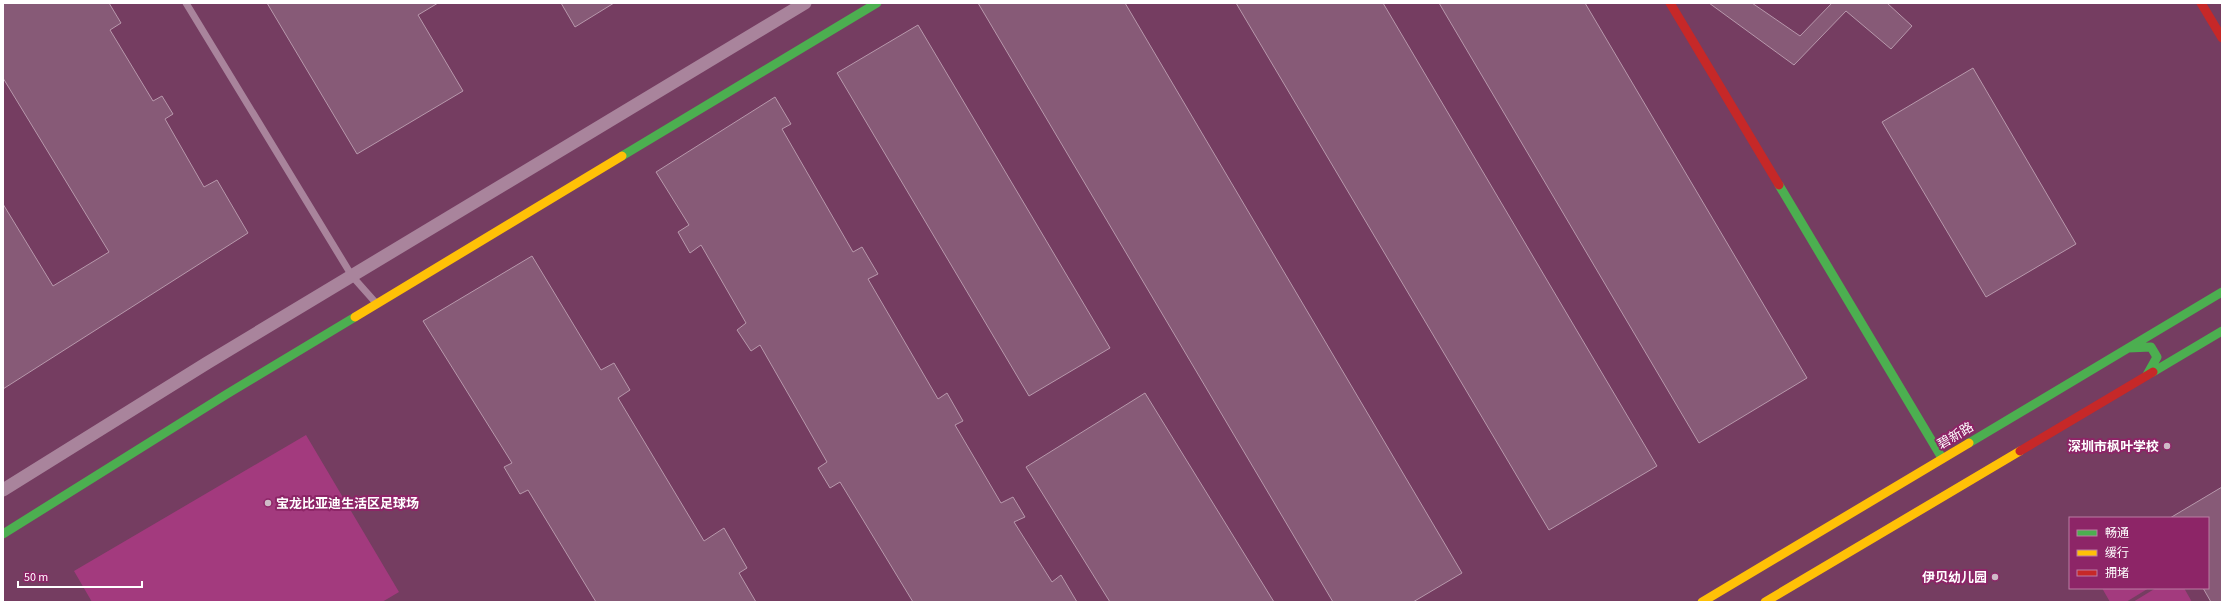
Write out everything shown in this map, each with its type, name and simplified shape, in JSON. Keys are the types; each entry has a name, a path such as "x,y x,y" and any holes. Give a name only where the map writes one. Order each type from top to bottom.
{"street":[{"path":"3,490 352,276 805,3"},
{"path":"3,534 377,304 878,3"},
{"path":"1670,3 1942,458"},
{"path":"2201,3 2222,38"},
{"path":"2212,298 2222,289"},
{"name":"碧新路","path":"1702,602 2222,292"},
{"path":"1765,602 1771,600 2222,330"},
{"path":"2127,348 2151,347 2157,357 2147,375"}],"lane":[{"path":"186,3 352,276 377,304"}],"shaded area":[{"name":"宝龙比亚迪生活区足球场","path":"306,435 399,592 382,602 92,602 74,571"},
{"path":"2103,589 2147,589 2126,602 2110,602"},
{"path":"2154,589 2185,589 2192,602 2133,602"}],"building":[{"path":"3,3 109,3 121,23 110,30 153,101 162,96 173,114 165,119 204,187 217,180 248,233 3,389 3,204 53,286 109,252 3,78"},
{"path":"267,3 438,3 418,15 463,91 357,154"},
{"path":"561,3 614,3 575,27"},
{"path":"978,3 1125,3 1462,573 1413,602 1333,602"},
{"path":"1236,3 1383,3 1657,466 1549,530"},
{"path":"1439,3 1585,3 1807,378 1699,443"},
{"path":"1709,3 1752,3 1800,36 1832,3 1887,3 1912,26 1891,49 1846,11 1794,65"},
{"path":"918,25 1110,348 1029,396 837,73"},
{"path":"1973,68 2076,244 1986,297 1882,122"},
{"path":"775,97 791,124 782,129 853,252 862,247 878,274 868,279 938,399 947,393 963,421 955,425 1001,503 1013,497 1025,517 1014,522 1052,582 1061,575 1077,602 913,602 840,482 830,488 818,468 827,462 760,345 751,351 737,330 746,323 701,245 690,253 678,232 689,225 656,172"},
{"path":"532,256 601,370 614,363 630,390 618,398 704,541 724,528 747,568 739,573 756,602 596,602 528,490 520,494 504,467 512,463 423,321"},
{"path":"1145,393 1274,602 1110,602 1026,467"},
{"path":"2222,487 2222,602 2211,602 2204,589 2209,589 2209,517 2172,517"}],"traffic: fast":[{"path":"622,156 877,3"},
{"path":"1779,185 1942,458"},
{"path":"1969,443 2222,292"},
{"path":"3,534 227,394 355,317"},
{"path":"2153,372 2222,331"},
{"path":"2128,348 2151,347 2157,357 2147,375"}],"traffic: slow":[{"path":"355,317 622,156"},
{"path":"1702,602 1969,443"},
{"path":"1765,602 2020,451"}],"traffic: jam":[{"path":"1670,3 1779,185"},
{"path":"2201,3 2222,38"},
{"path":"2020,451 2153,372"}],"place":[{"name":"深圳市枫叶学校","path":"2167,446"},
{"name":"宝龙比亚迪生活区足球场","path":"268,503"},
{"name":"伊贝幼儿园","path":"1995,577"}]}
